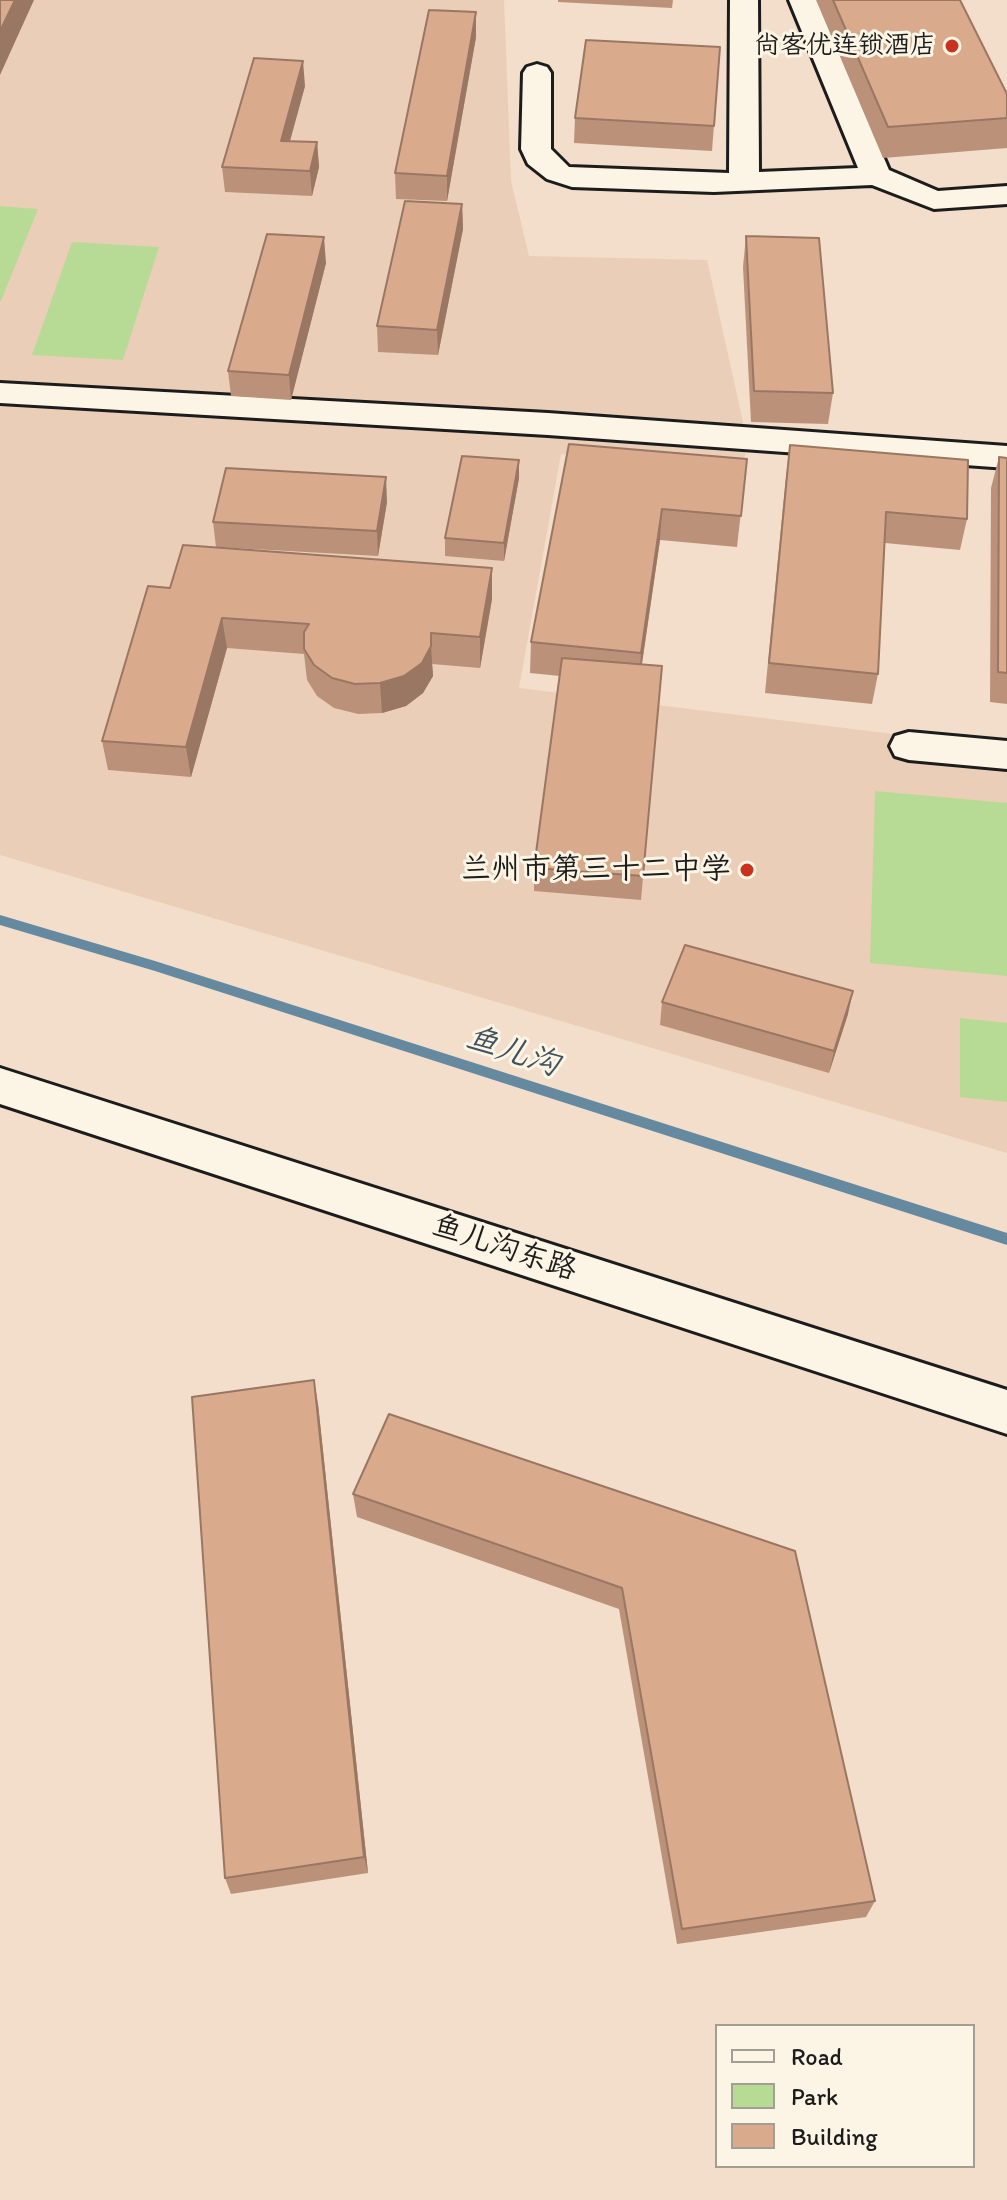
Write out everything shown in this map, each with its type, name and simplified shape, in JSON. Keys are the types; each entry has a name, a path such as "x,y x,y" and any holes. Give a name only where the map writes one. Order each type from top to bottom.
{"street":[{"path":"744,0 744,179"},
{"path":"803,0 876,176"},
{"path":"537,73 536,149 539,158 558,173 572,178 714,183 744,179 876,176 934,200 1007,195"},
{"path":"0,393 548,424 1007,457"},
{"path":"909,746 1007,755"},
{"name":"鱼儿沟东路","path":"0,1086 1007,1412"}],"shaded area":[{"path":"0,0 504,0 511,181 529,256 707,260 747,440 744,463 561,454 519,688 1007,748 1007,1153 0,855"}],"green space":[{"path":"0,206 38,209 1,301 0,301"},
{"path":"72,242 159,247 123,360 32,355"},
{"path":"875,791 1007,803 1007,976 870,963"},
{"path":"960,1018 1007,1023 1007,1102 960,1097"}],"building":[{"path":"0,0 15,0 0,31"},
{"path":"833,0 960,0 1007,94 1007,118 888,127"},
{"path":"429,10 476,12 447,176 395,173"},
{"path":"586,40 720,47 714,126 575,118"},
{"path":"254,58 303,61 281,141 317,142 310,171 222,167"},
{"path":"405,201 462,204 437,330 377,326"},
{"path":"267,234 324,237 289,375 228,371"},
{"path":"746,236 819,238 833,393 754,391"},
{"path":"569,444 747,459 741,516 662,509 641,653 531,642"},
{"path":"790,445 968,460 967,519 886,512 878,674 769,663"},
{"path":"462,456 519,460 504,543 445,538"},
{"path":"999,457 1007,458 1007,673 998,672"},
{"path":"226,468 386,477 377,531 213,522"},
{"path":"183,545 492,568 480,637 431,633 431,646 422,663 404,676 380,683 355,684 332,678 314,665 304,649 304,632 309,624 222,618 186,747 102,741 148,586 170,588"},
{"path":"562,658 662,666 643,876 534,868"},
{"path":"685,945 853,991 834,1051 662,1002"},
{"path":"314,1380 364,1857 225,1878 192,1397"},
{"path":"389,1414 795,1551 875,1901 682,1929 622,1588 353,1494"}],"waterway":[{"name":"鱼儿沟","path":"0,920 155,966 1007,1239"}],"place":[{"name":"尚客优连锁酒店","path":"952,46"},
{"name":"兰州市第三十二中学","path":"747,870"}]}
